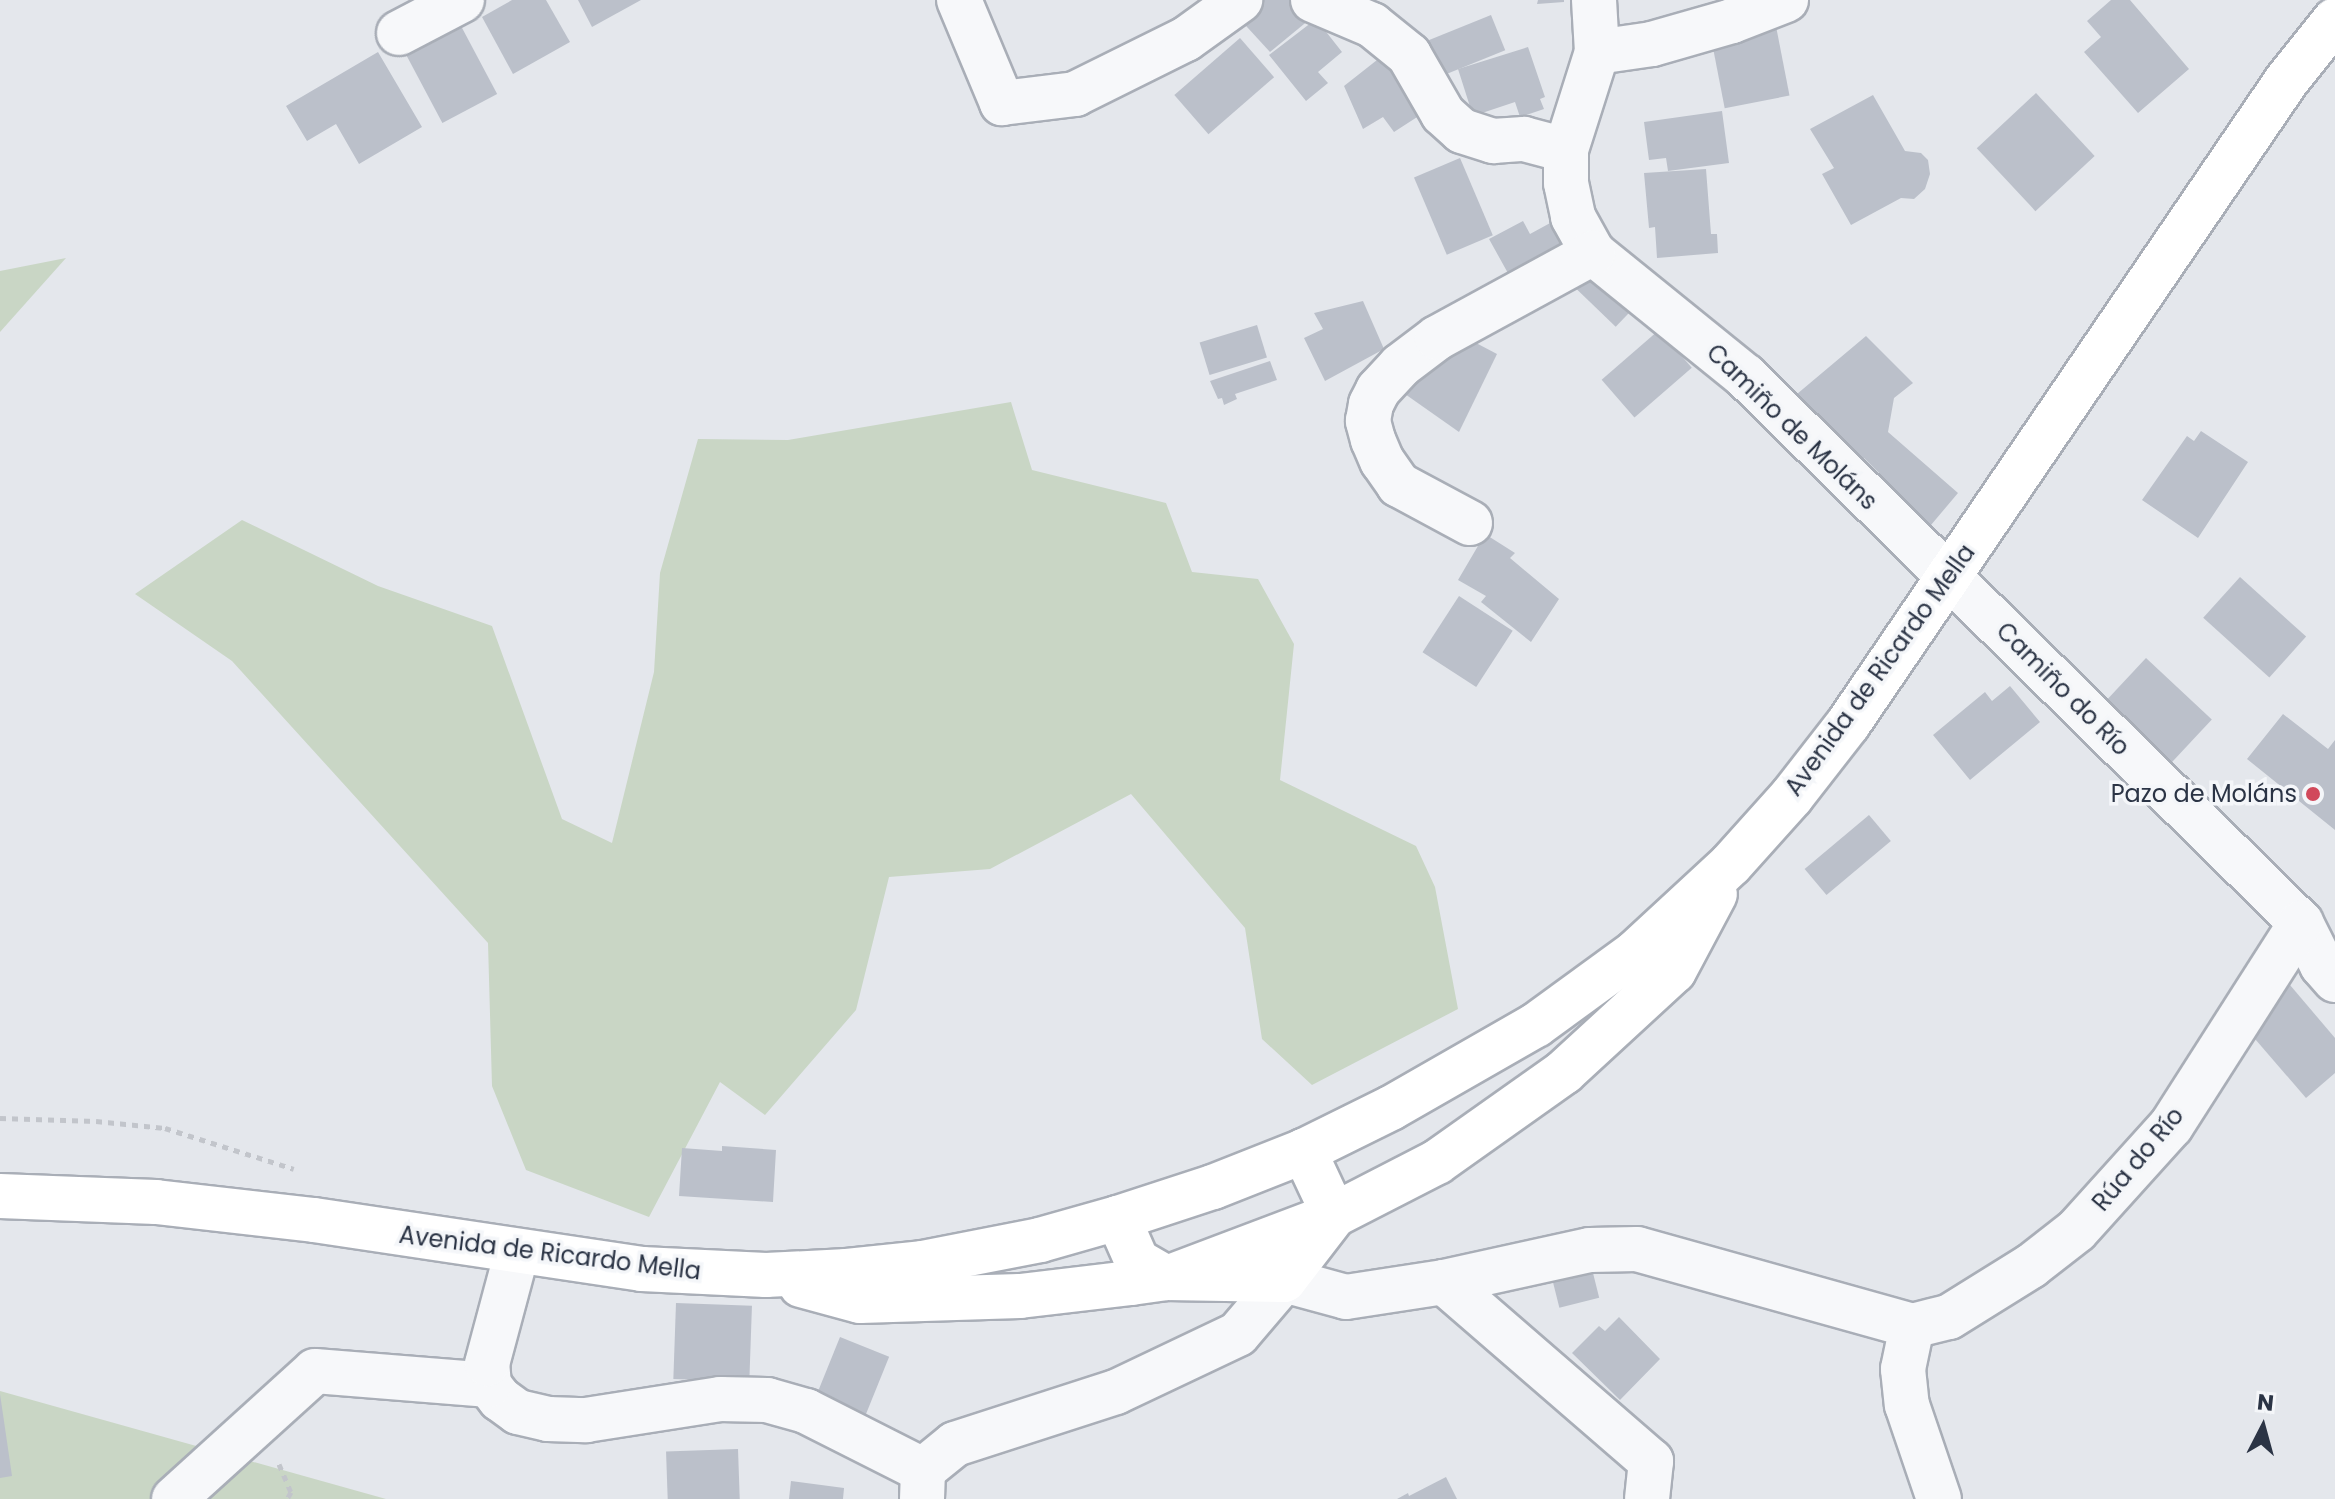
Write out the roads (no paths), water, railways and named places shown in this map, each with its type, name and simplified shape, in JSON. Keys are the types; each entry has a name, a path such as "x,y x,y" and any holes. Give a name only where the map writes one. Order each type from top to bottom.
{"main road":[{"name":"Avenida de Ricardo Mella","path":"0,1196 156,1202 314,1220 642,1269 766,1275 922,1263 1040,1240 1213,1187 1304,1151 1453,1075 1536,1025 1636,952 1731,864 1848,724 2287,80 2335,20"},
{"path":"1167,1278 1334,1215 1437,1162 1564,1072 1674,971 1731,864"},
{"path":"1304,1151 1334,1215"},
{"path":"766,1275 860,1301 1020,1296 1167,1278 1284,1280 1334,1215"},
{"path":"1118,1218 1137,1261 1167,1278"}],"street":[{"path":"399,33 462,0"},
{"path":"959,0 1002,103 1075,94 1186,39 1240,0"},
{"path":"1313,0 1372,25 1409,55 1443,114 1462,131 1493,141 1524,139 1566,150"},
{"path":"1594,0 1597,52 1652,44 1732,21 1786,0"},
{"name":"Camiño de Moláns","path":"1597,52 1566,150 1566,183 1573,217 1593,253 1745,376 1949,576"},
{"path":"1470,523 1399,485 1382,461 1373,440 1368,421 1371,404 1378,390 1400,366 1437,338 1593,253"},
{"name":"Camiño do Río","path":"1949,576 2301,923 2322,965 2335,980"},
{"name":"Rúa do Río","path":"1912,1326 1949,1317 2031,1266 2077,1230 2171,1126 2301,923"},
{"path":"517,1252 487,1364 489,1385 500,1399 518,1412 548,1419 586,1420 720,1399 767,1400 806,1411 923,1484 955,1444 1116,1392 1238,1334 1284,1280 1346,1297 1444,1282 1590,1250 1637,1249 1912,1326 1903,1369 1907,1405 1939,1499"},
{"path":"1444,1282 1651,1461 1647,1499"},
{"path":"174,1499 315,1371 489,1385"}],"place":[{"name":"Pazo de Moláns","path":"2313,794"}]}
